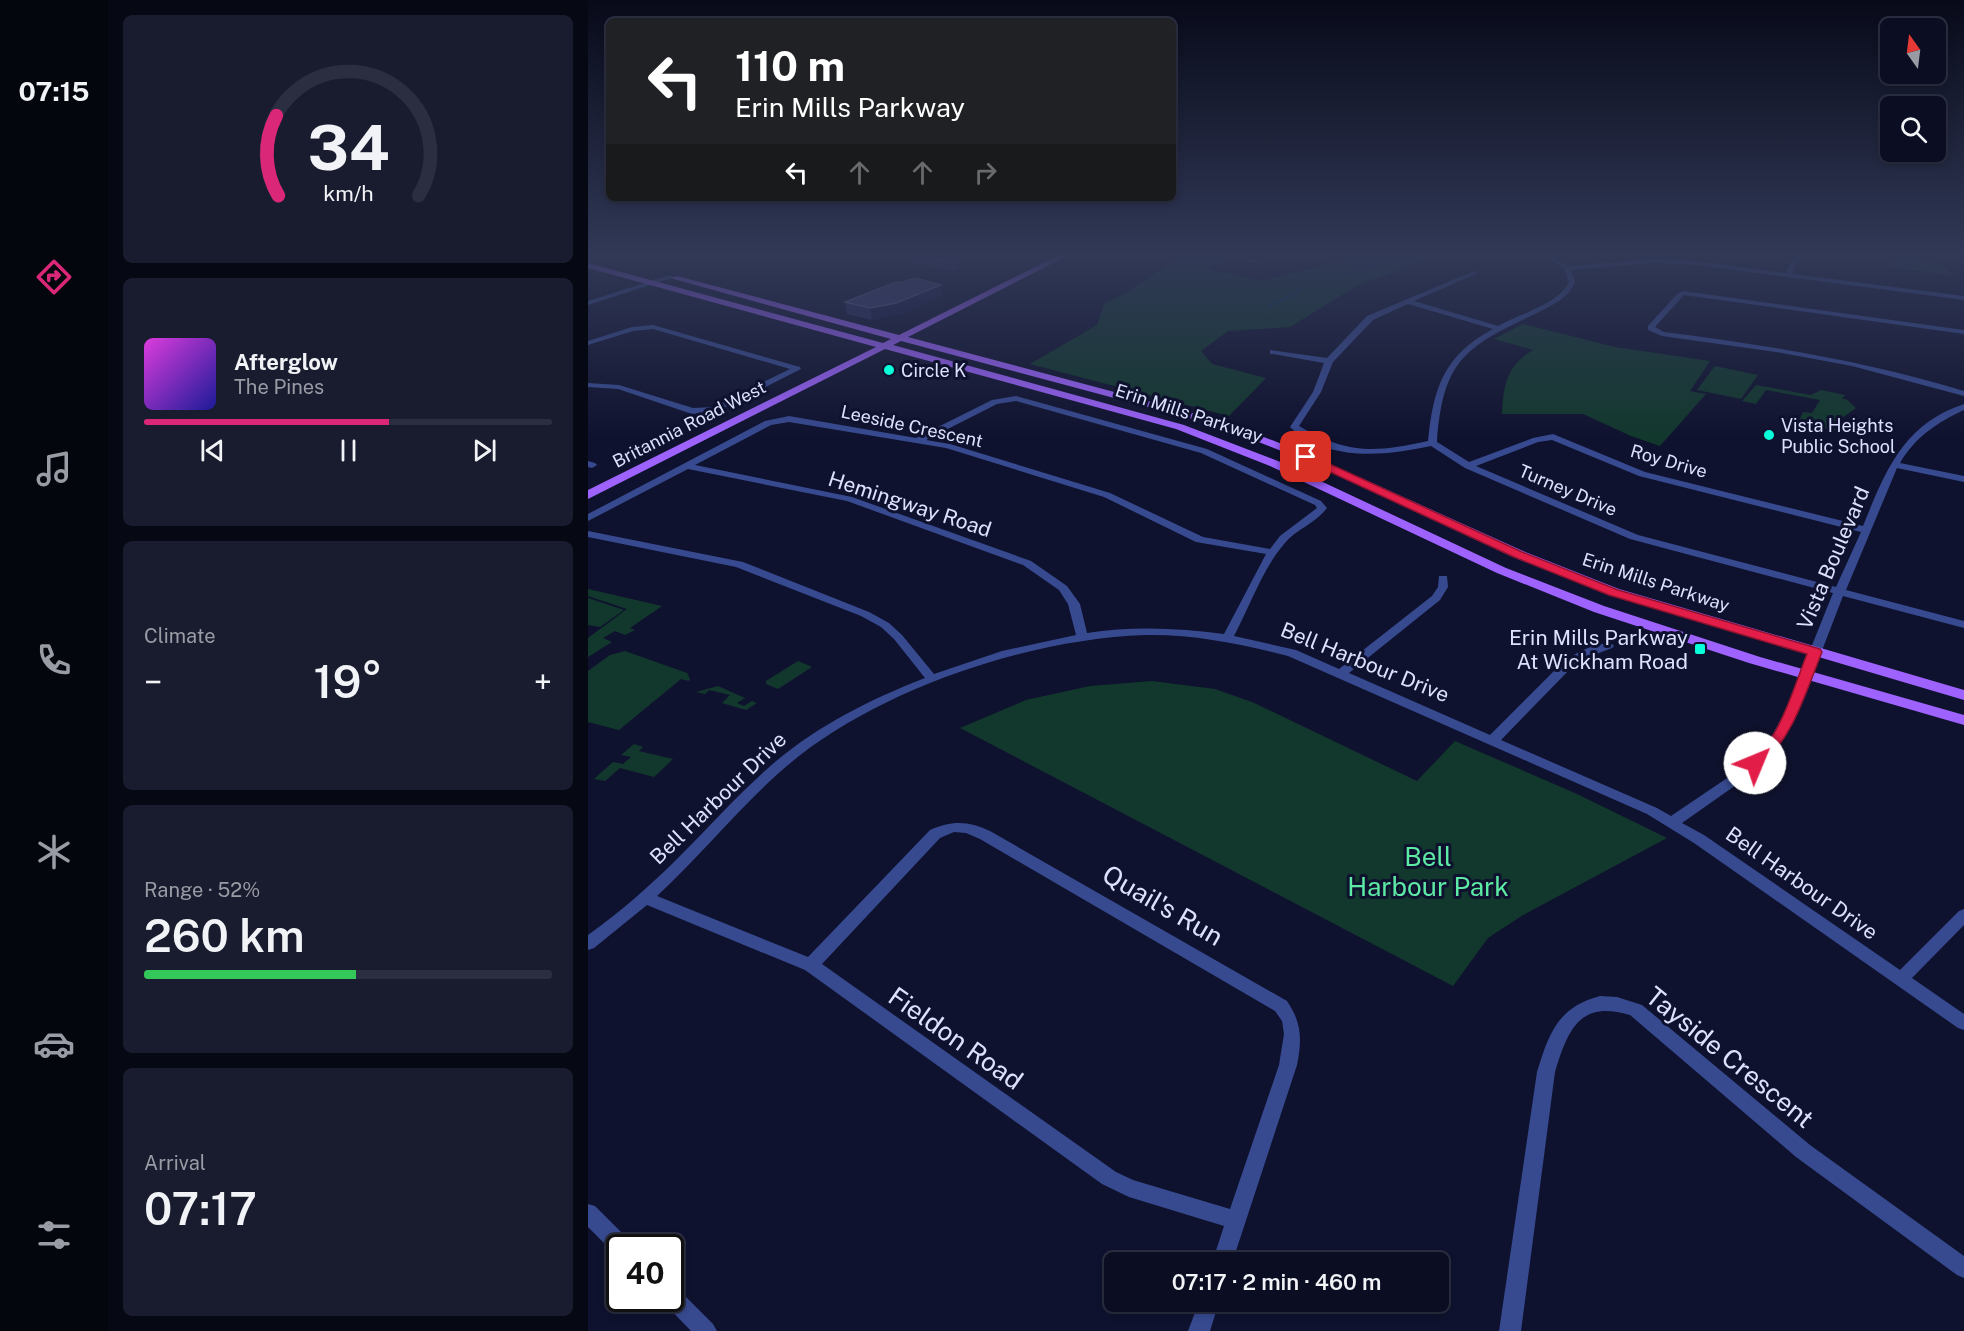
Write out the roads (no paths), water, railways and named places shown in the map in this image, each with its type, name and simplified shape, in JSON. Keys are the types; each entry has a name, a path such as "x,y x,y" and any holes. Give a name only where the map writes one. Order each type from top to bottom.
{"main road":[{"name":"Erin Mills Parkway","path":"769,315 1179,427 1235,445 1550,591 1672,633 1964,720"},
{"name":"Erin Mills Parkway","path":"814,315 1219,423 1306,457 1518,554 1614,592 1964,695"},
{"name":"Britannia Road West","path":"807,385 808,377 932,315"},
{"name":"Britannia Road West","path":"588,495 947,315"},
{"path":"870,330 914,324"},
{"path":"926,326 925,338 942,349"},
{"path":"864,358 910,353"}],"street":[{"path":"1377,315 1370,318 1329,361 1317,392 1294,428 1327,447 1371,454 1432,443 1432,422 1443,377 1467,346 1524,315"},
{"path":"1454,315 1499,328"},
{"path":"1662,315 1651,328 1662,334 1770,348 1857,364 1964,394"},
{"path":"1839,315 1964,332"},
{"path":"588,343 632,329 653,327 797,369 715,409 703,412 692,411 620,387 588,385"},
{"path":"1273,352 1329,361"},
{"path":"917,441 995,402 1016,398 1182,443 1255,472 1318,503 1322,508 1319,514 1285,536 1272,552 1228,637"},
{"name":"Vista Boulevard","path":"1673,822 1755,763 1773,747 1784,729 1839,592 1896,465 1905,449 1918,434 1944,416 1964,407"},
{"name":"Leeside Crescent","path":"588,518 768,423 789,418 957,449 1107,495 1200,540 1272,552"},
{"name":"Roy Drive","path":"1468,466 1536,440 1553,437 1564,439 1642,474 1866,530"},
{"name":"Turney Drive","path":"1432,443 1468,466 1634,537 1964,625"},
{"path":"1896,465 1964,479"},
{"name":"Hemingway Road","path":"687,466 849,499 1027,563 1063,588 1074,604 1082,635"},
{"path":"588,534 739,564 865,614 885,625 932,679"},
{"path":"1342,673 1436,598 1443,587 1443,578"},
{"name":"Bell Harbour Drive","path":"588,944 646,898 780,765 841,722 932,679 1009,651 1082,635 1150,630 1228,637 1292,653 1342,673 1673,822 1964,1023"},
{"path":"1493,740 1569,663 1582,655 1608,646"},
{"name":"Quail's Run","path":"811,965 935,834 947,827 961,825 985,834 1264,994 1281,1006 1291,1018 1293,1038 1288,1065 1225,1252"},
{"name":"Fieldon Road","path":"646,898 811,965 1110,1178 1129,1188 1235,1220"},
{"path":"1900,979 1964,915"},
{"name":"Tayside Crescent","path":"1510,1331 1546,1072 1553,1046 1573,1017 1596,1002 1609,1001 1636,1010 1803,1151 1964,1268"},
{"path":"588,1213 609,1234"},
{"path":"684,1309 706,1331"},
{"path":"1199,1331 1206,1312"}],"place":[{"name":"Circle K","path":"889,370"},
{"name":"Vista Heights Public School","path":"1769,435"},
{"name":"Erin Mills Parkway At Wickham Road","path":"1700,649"}],"park label":[{"name":"Bell Harbour Park","path":"1428,871"}]}
